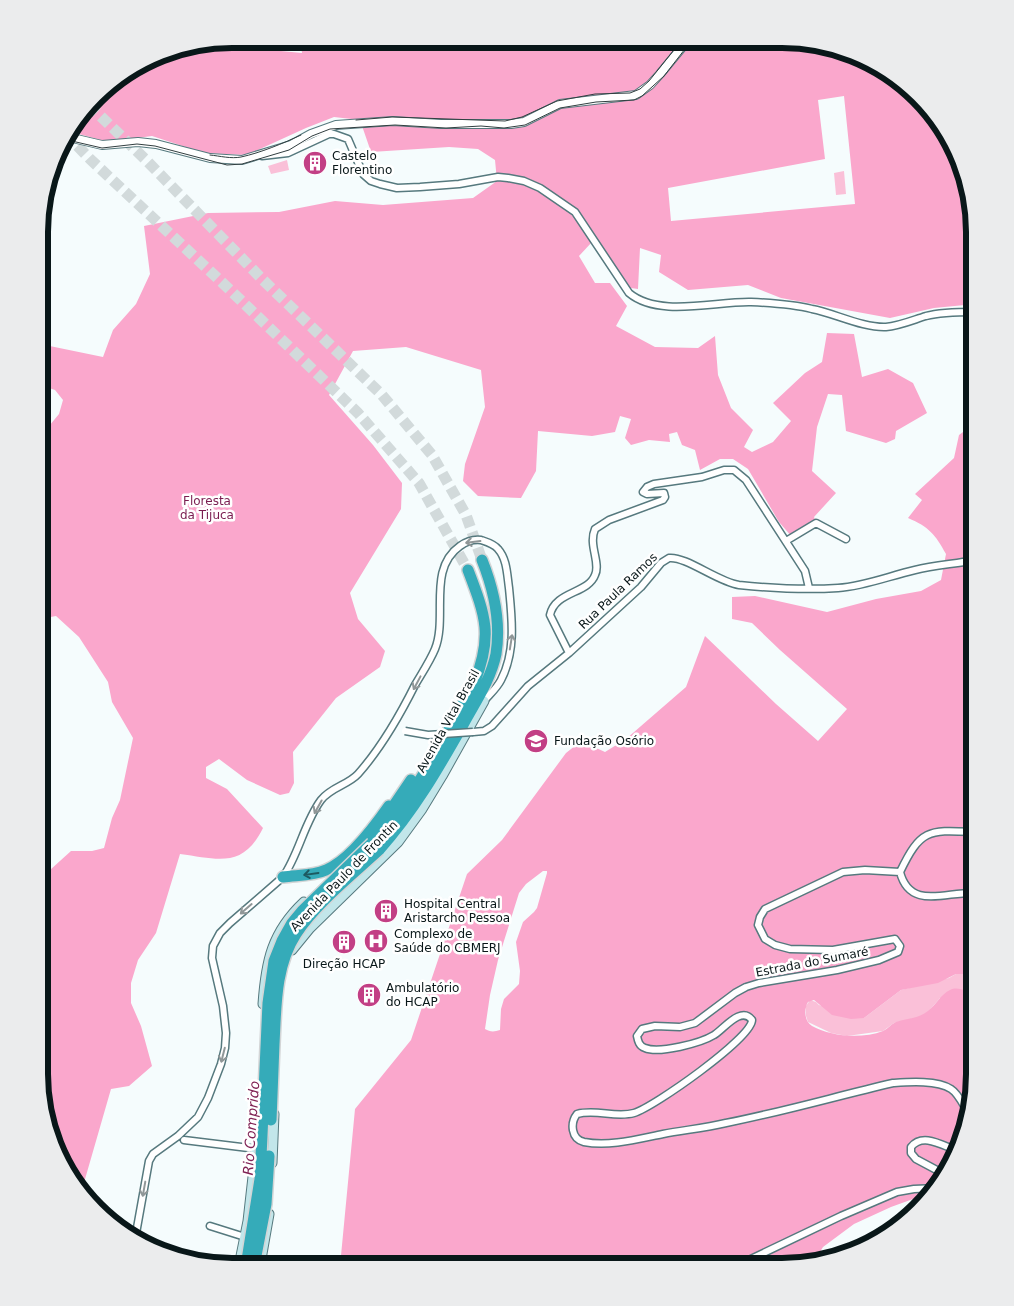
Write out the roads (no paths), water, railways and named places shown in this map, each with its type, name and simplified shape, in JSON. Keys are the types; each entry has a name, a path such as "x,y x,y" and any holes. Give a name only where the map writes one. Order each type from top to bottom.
{"highway":[{"name":"Avenida Vital Brasil","path":"375,847 417,803 486,682 496,654 498,631 496,604 482,560"},
{"name":"Avenida Vital Brasil","path":"375,847 420,780 474,684 482,663 486,638 485,616 468,570"},
{"path":"484,701 497,675 502,652 502,631 496,604"},
{"path":"358,854 409,784 482,663"},
{"path":"283,877 315,874 335,865 356,848 396,797 409,784"},
{"path":"248,1258 260,1179 268,1004 274,961 282,941 302,911 375,847"},
{"path":"256,1258 266,1204 276,1003 287,950 296,934 310,916 375,847"}],"main road":[{"name":"Avenida Paulo de Frontin","path":"261,1258 271,1199 280,995 292,951 310,928 398,842 422,809 484,701"},
{"name":"Avenida Paulo de Frontin","path":"241,1258 256,1149 264,987 268,958 285,922 295,910 358,854"},
{"path":"358,854 371,867"},
{"path":"256,1149 273,1150"}],"street":[{"path":"73,138 102,145 138,142 156,144 195,155 226,160 242,160 290,145 332,126 393,121 507,124 524,122 560,104 630,96 643,91 681,48"},
{"path":"256,156 288,153 322,137 334,134 348,139 363,174 380,184 397,188 420,187 459,184 498,177 524,181 540,188 575,212 629,294 637,300 650,305 666,306 740,302 775,303 811,308 870,325 884,327 928,316 966,313"},
{"path":"569,653 550,615 551,609 558,601 594,578 596,569 592,541 595,529 609,520 663,500 666,494 662,492 644,494 644,490 647,487 654,484 702,477 724,470 734,470 746,480 805,571 809,588"},
{"path":"786,542 816,523 846,539"},
{"path":"136,1232 149,1161 153,1154 178,1136 198,1117 208,1098 225,1048 226,1033 223,1006 212,958 214,946 220,933 283,877 322,799 336,788 357,776 393,728 436,646 443,569 452,553 458,547 467,541 476,540 487,542 497,547 503,557 507,570 512,611 512,637 507,663 498,686 484,701"},
{"name":"Rua Paula Ramos","path":"393,728 428,735 488,729 528,686 569,653 641,587 661,564 669,558 679,559 736,584 809,588 839,588 880,581 922,568 966,561"},
{"path":"966,832 934,832 925,836 911,849 900,872 907,888 920,896 966,894"},
{"name":"Estrada do Sumaré","path":"900,872 865,870 844,872 765,909 758,925 765,939 775,945 790,949 833,950 895,939 900,946 898,952 879,960 837,970 759,983 746,987 695,1023 680,1027 655,1026 642,1028 637,1036 638,1043 644,1048 658,1050 688,1045 714,1035 726,1023 745,1015 749,1016 752,1020 752,1024 738,1040 662,1098 633,1113 616,1114 601,1112 577,1114 574,1119 574,1134 581,1142 622,1141 726,1123 893,1083 911,1082 943,1086 952,1089 964,1106"},
{"path":"184,1140 256,1149"},
{"path":"939,1171 916,1159 911,1153 911,1147 915,1143 925,1140 951,1149"},
{"path":"753,1258 897,1192 914,1188 928,1188"},
{"path":"210,1226 245,1237"}],"tunnel":[{"path":"94,109 146,160 262,279 382,395 432,455 466,515 482,560"},
{"path":"72,140 358,413 419,483 468,570"}],"tram line":[{"path":"356,120 392,117 505,121 522,117 557,101 595,94 630,93 640,89 649,81 676,48"},
{"path":"71,141 102,148 137,144 155,146 227,165 242,164 289,150 312,136 330,129 395,125 446,128 481,126 504,128 525,125 560,108 596,102 634,100 642,96 664,76 686,48"},
{"path":"210,155 229,158 241,157 272,148 301,135"}],"place":[{"name":"Castelo Florentino","path":"315,163"},
{"name":"Fundação Osório","path":"536,741"},
{"name":"Hospital Central Aristarcho Pessoa","path":"386,911"},
{"name":"Complexo de Saúde do CBMERJ","path":"376,941"},
{"name":"Direção HCAP","path":"344,942"},
{"name":"Ambulatório do HCAP","path":"369,995"}],"park label":[{"name":"Floresta da Tijuca","path":"207,508"}],"water label":[{"name":"Rio Comprido","path":"251,1128"}]}
